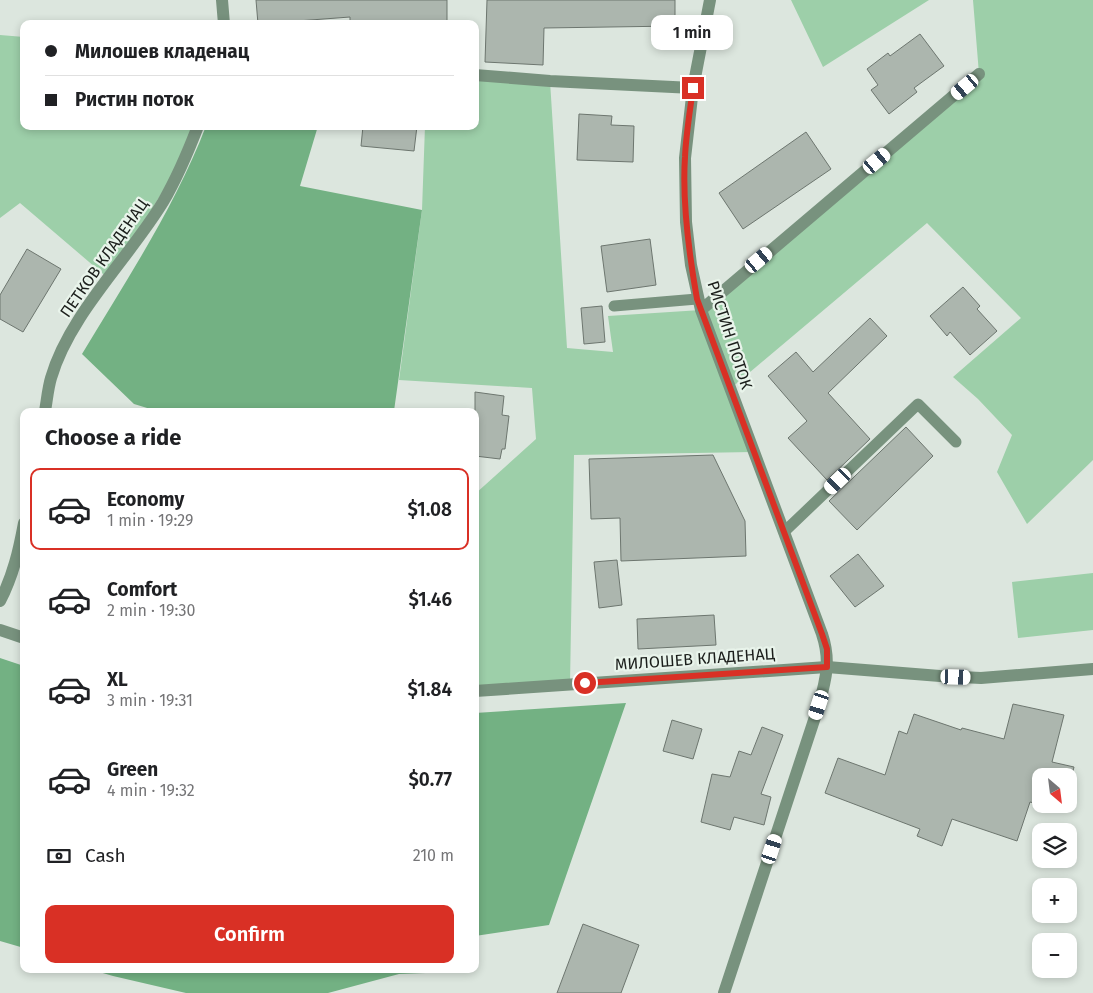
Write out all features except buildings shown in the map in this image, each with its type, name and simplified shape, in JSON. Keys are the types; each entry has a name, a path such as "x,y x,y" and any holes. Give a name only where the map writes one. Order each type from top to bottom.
{"street":[{"path":"222,0 224,20"},
{"name":"РИСТИН ПОТОК","path":"710,0 693,88 685,158 686,222 691,265 699,304 827,649 827,667"},
{"path":"699,304 979,74"},
{"path":"479,75 693,88"},
{"name":"ПЕТКОВ КЛАДЕНАЦ","path":"46,408 51,377 63,347 80,316 139,238 163,201 196,130"},
{"path":"0,601 9,582 20,543"},
{"path":"0,630 20,637"},
{"path":"724,993 819,705 827,667"},
{"name":"МИЛОШЕВ КЛАДЕНАЦ","path":"479,691 827,667 981,678 1093,669"}],"lane":[{"path":"614,306 699,304"},
{"path":"784,532 918,404 956,442"}],"green space":[{"path":"791,0 929,0 823,67"},
{"path":"973,0 1093,0 1093,460 1027,524 997,472 1012,435 978,399 953,377 1021,318 927,223 730,389 753,452 574,455 570,684 479,691 479,490 536,439 532,388 399,380 422,210 425,130 479,130 479,75 550,81 567,348 613,352 608,316 701,310 979,74"},
{"path":"0,35 20,37 20,130 196,130 188,150 109,279 20,203 0,218"},
{"path":"204,130 317,130 300,186 422,210 394,408 147,408 134,404 82,354 165,214 194,156"},
{"path":"1093,573 1093,630 1018,638 1012,582"},
{"path":"0,658 20,665 20,947 0,941"},
{"path":"626,703 549,925 479,935 479,713"},
{"path":"103,973 426,973 399,974 328,993 186,993"}],"route":[{"path":"585,683 827,667 827,649 822,634 697,299 686,222 685,158 693,88"}]}
